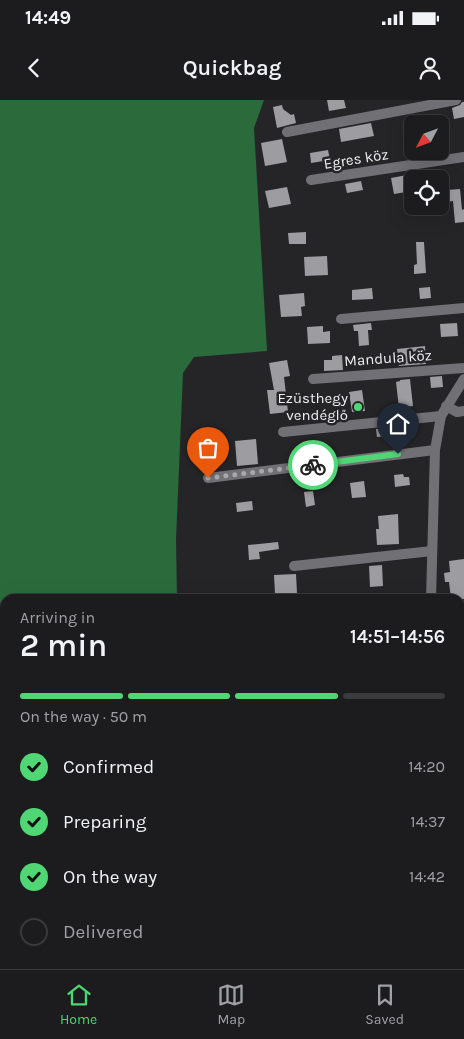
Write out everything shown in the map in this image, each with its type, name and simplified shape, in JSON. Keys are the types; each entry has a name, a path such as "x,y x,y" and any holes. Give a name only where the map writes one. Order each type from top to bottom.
{"street":[{"path":"287,132 456,100"},
{"name":"Egres köz","path":"311,180 464,158"},
{"path":"341,318 464,308"},
{"name":"Mandula köz","path":"313,379 464,368"},
{"path":"431,594 435,450 441,416 464,379"},
{"path":"446,406 457,412 464,411"},
{"path":"283,432 441,416"},
{"path":"208,478 435,450"},
{"path":"294,566 432,552"}],"green space":[{"path":"0,100 264,100 254,128 267,351 194,357 183,373 176,540 177,594 0,594"}],"building":[{"path":"327,100 344,100 346,108 329,111"},
{"path":"464,102 464,117 454,119 452,108 460,105"},
{"path":"282,105 283,109 291,115 294,114 296,123 277,128 273,107"},
{"path":"371,123 374,136 341,142 339,129"},
{"path":"282,139 287,162 265,166 261,143"},
{"path":"328,150 330,160 311,163 310,153"},
{"path":"404,176 404,192 394,194 391,178"},
{"path":"361,181 363,190 347,193 345,184"},
{"path":"287,187 291,204 269,208 265,191"},
{"path":"460,189 462,210 464,209 464,222 455,223 453,201 449,202 449,190"},
{"path":"306,232 306,244 289,244 288,233"},
{"path":"416,242 424,242 426,273 414,274 414,265 417,264"},
{"path":"327,256 328,275 305,276 304,257"},
{"path":"430,287 431,298 420,299 419,288"},
{"path":"372,288 373,299 352,300 352,290"},
{"path":"304,293 305,306 301,307 302,316 281,317 279,295"},
{"path":"371,323 372,330 368,330 369,345 359,346 358,331 354,331 353,325"},
{"path":"457,323 458,336 441,337 440,324"},
{"path":"323,326 323,332 330,331 330,343 308,344 307,327"},
{"path":"425,346 426,364 399,366 397,349"},
{"path":"342,355 343,370 324,371 324,360 332,360 332,356"},
{"path":"287,360 290,376 284,377 288,412 270,414 267,390 274,390 269,363"},
{"path":"442,376 443,387 431,388 430,377"},
{"path":"410,379 413,406 399,408 396,382"},
{"path":"362,390 365,411 352,412 349,392"},
{"path":"386,428 387,436 377,437 376,429"},
{"path":"256,439 258,464 237,466 235,441"},
{"path":"308,451 309,459 298,460 297,452"},
{"path":"403,474 404,477 409,477 410,485 395,487 394,475"},
{"path":"364,481 366,497 352,498 350,483"},
{"path":"313,491 315,505 306,507 304,492"},
{"path":"252,501 253,510 237,512 236,503"},
{"path":"398,514 399,544 377,545 376,529 379,529 378,516"},
{"path":"278,542 279,549 259,552 260,559 249,560 248,545"},
{"path":"464,559 464,594 450,594 449,582 445,582 444,573 450,572 449,561"},
{"path":"382,565 383,586 370,587 369,566"},
{"path":"296,574 297,593 275,594 274,575"}],"way so far":[{"path":"208,478 313,465"}],"place":[{"name":"Ezüsthegy vendéglő","path":"358,407"}],"route":[{"path":"313,465 398,454"}]}
